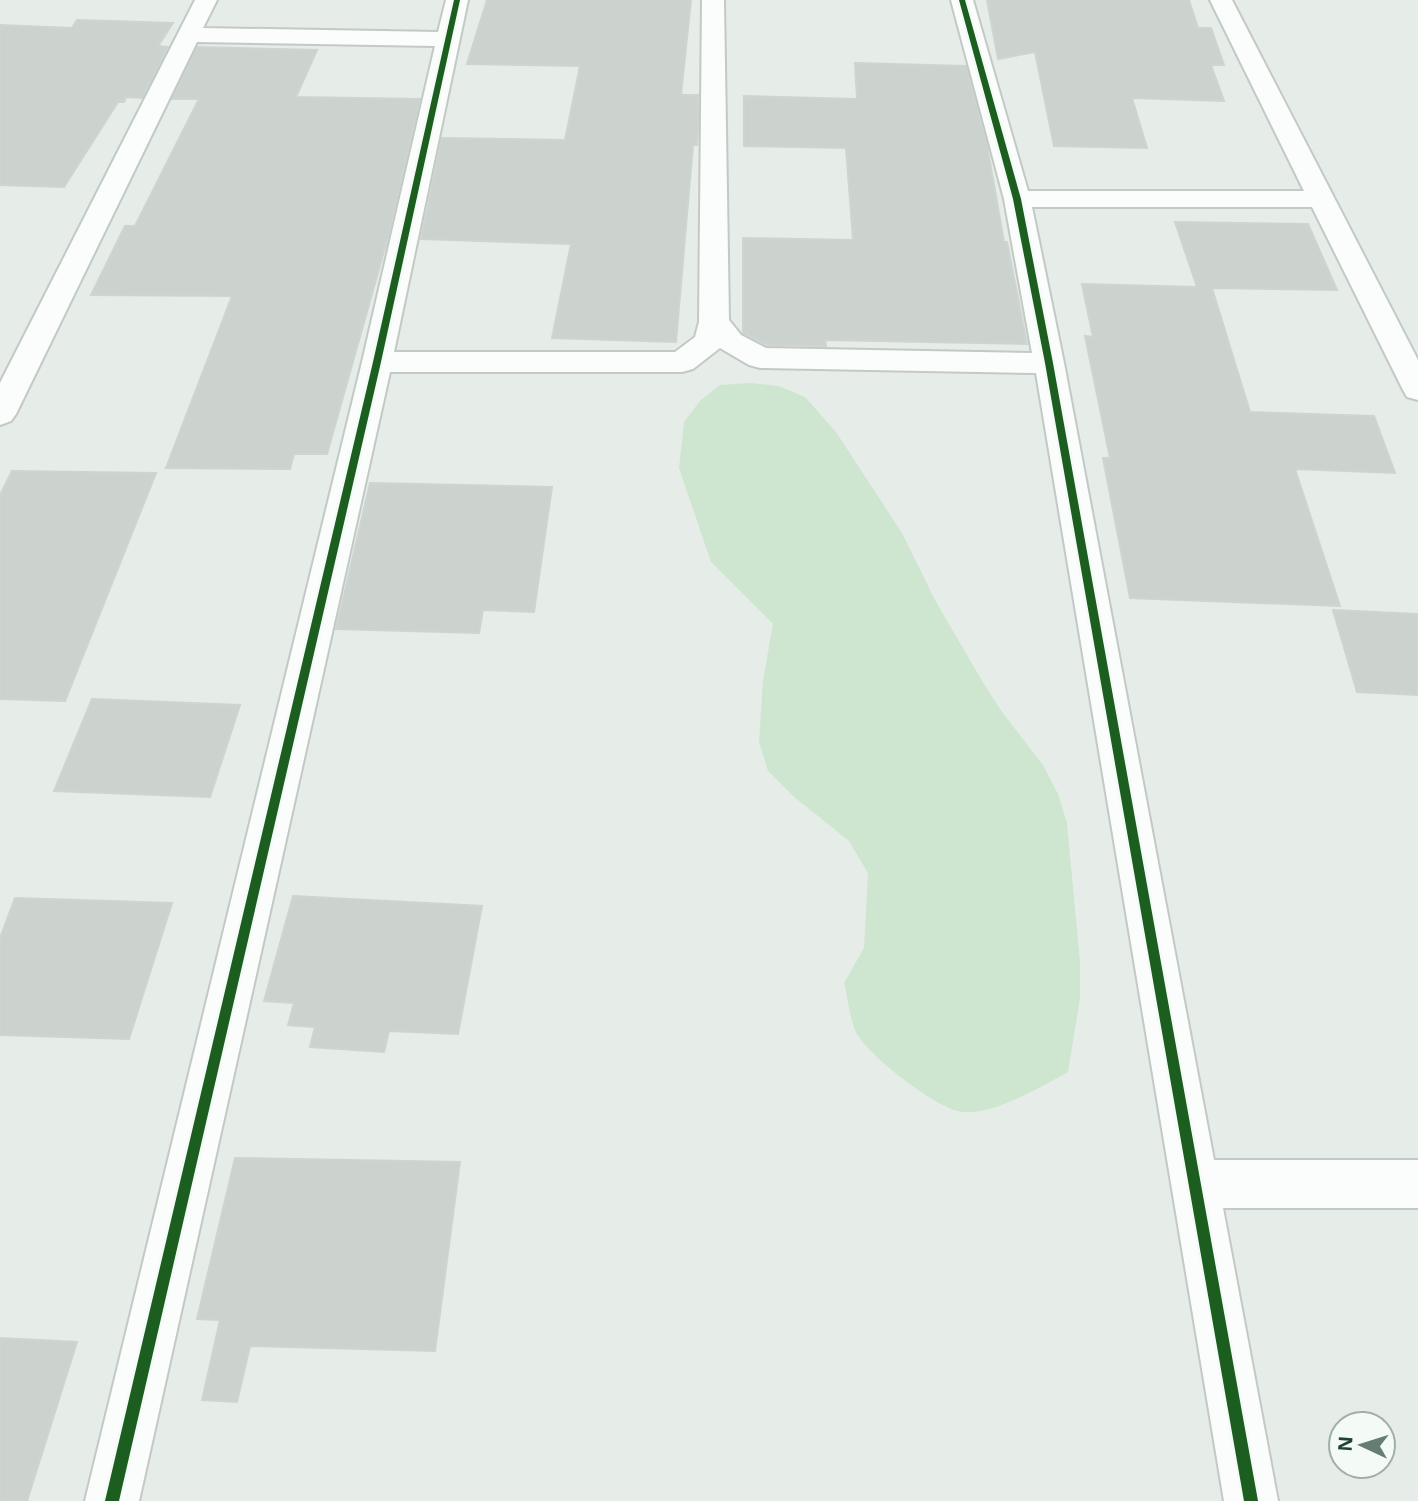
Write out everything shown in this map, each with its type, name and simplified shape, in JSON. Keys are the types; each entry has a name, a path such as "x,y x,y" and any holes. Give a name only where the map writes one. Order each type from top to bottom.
{"street":[{"path":"0,414 11,369 206,0"},
{"path":"112,1501 377,362 457,0"},
{"path":"377,362 682,362 709,341 714,322 713,0"},
{"path":"962,0 1017,198 1049,363 1251,1501"},
{"path":"1221,0 1319,199 1418,390"},
{"path":"189,35 448,39"},
{"path":"1017,198 1319,199"},
{"path":"714,322 731,342 760,358 1049,363"},
{"path":"1196,1184 1418,1184"}],"green space":[{"path":"750,383 779,386 805,397 836,432 902,533 936,602 984,684 1043,765 1058,794 1067,823 1080,962 1080,998 1068,1072 1031,1092 990,1109 964,1112 938,1102 887,1066 861,1040 853,1024 844,983 864,948 868,873 849,841 793,796 768,771 759,742 763,680 773,624 711,562 679,468 684,422 700,401 720,385"}],"building":[{"path":"487,0 691,0 681,95 698,95 698,129 697,145 693,145 676,342 552,338 571,244 421,239 442,138 565,140 580,66 467,64"},
{"path":"987,0 1189,0 1198,28 1211,28 1224,65 1211,65 1224,101 1132,98 1147,148 1054,146 1035,52 998,59"},
{"path":"77,20 173,23 158,46 168,47 142,98 126,97 124,102 118,102 64,187 0,185 0,25 72,28"},
{"path":"197,47 317,50 296,97 420,99 388,237 327,454 294,454 290,469 166,468 232,296 91,295 125,226 135,226 199,99 172,99"},
{"path":"855,63 966,66 987,145 1004,242 1007,242 1027,344 825,340 826,346 767,345 743,333 743,238 853,240 846,148 744,146 744,96 857,99"},
{"path":"1175,222 1308,224 1337,290 1212,288 1250,412 1374,416 1395,473 1295,469 1340,606 1130,598 1103,458 1110,458 1085,336 1093,337 1082,284 1197,287"},
{"path":"12,471 156,473 65,701 0,699 0,495"},
{"path":"370,483 552,487 534,612 483,610 479,633 336,629"},
{"path":"1333,610 1418,614 1418,695 1357,692"},
{"path":"92,699 240,705 210,797 54,791"},
{"path":"293,896 482,906 458,1034 389,1031 384,1052 310,1047 315,1027 288,1025 294,1003 264,1001"},
{"path":"15,898 172,903 129,1039 0,1035 0,938"},
{"path":"235,1158 460,1162 435,1351 250,1346 237,1402 202,1400 220,1320 197,1319"},
{"path":"0,1338 77,1342 27,1501 0,1501"}],"cycle path":[{"path":"112,1501 377,362 457,0"},
{"path":"962,0 1017,199 1049,363 1251,1501"}]}
